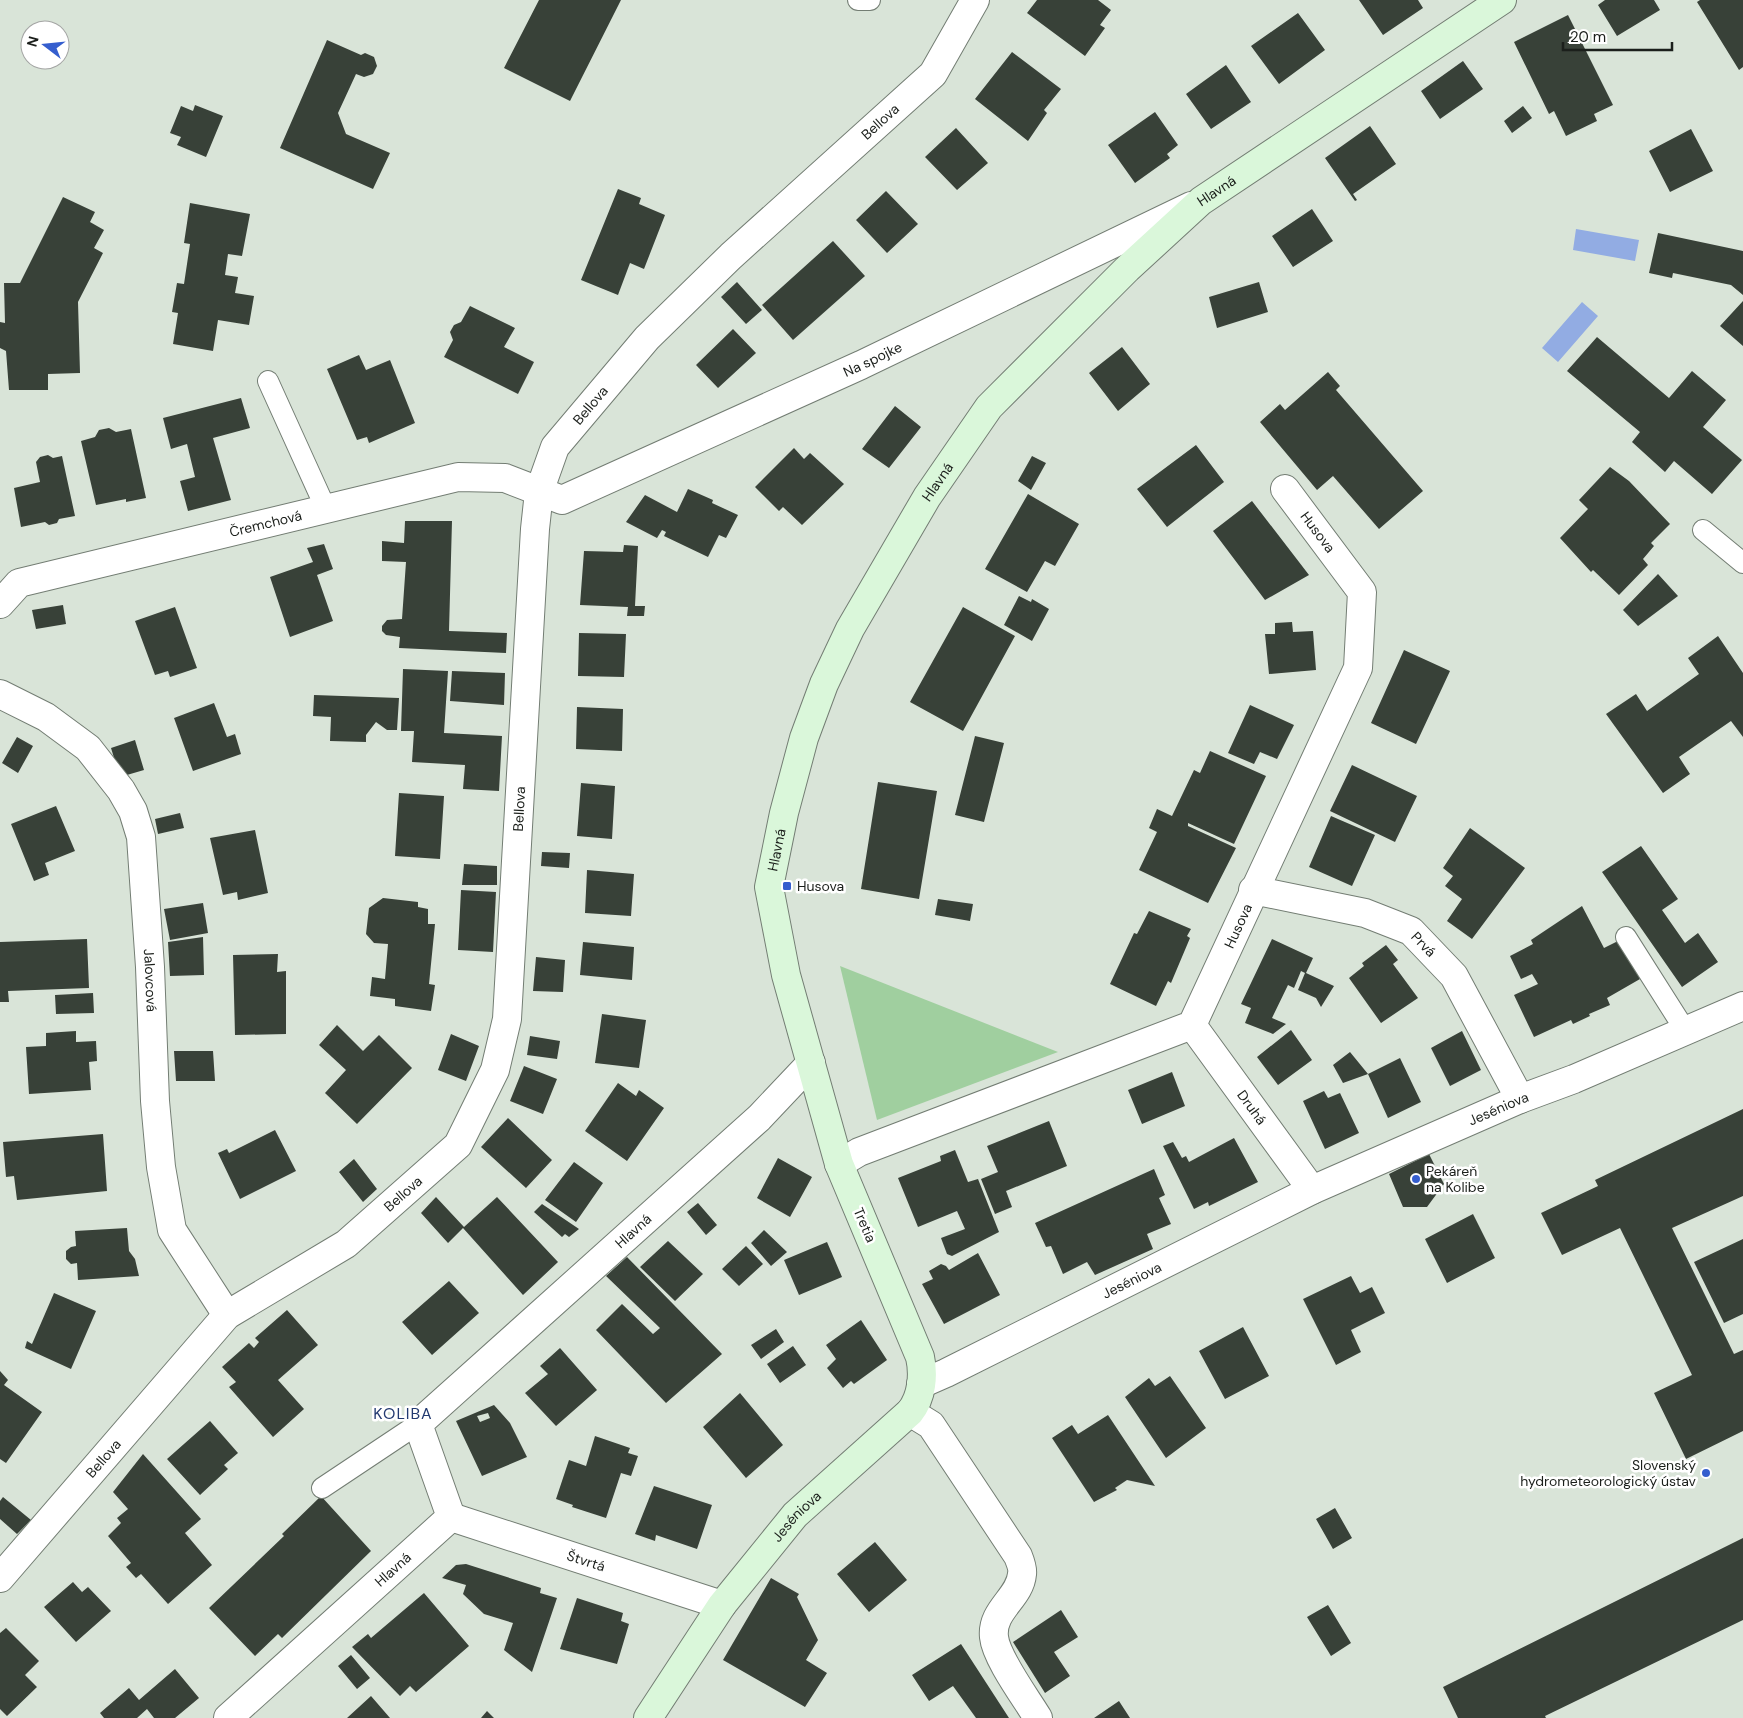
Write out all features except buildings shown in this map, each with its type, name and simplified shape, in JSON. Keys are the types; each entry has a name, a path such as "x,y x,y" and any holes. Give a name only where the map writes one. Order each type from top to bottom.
{"street":[{"name":"Bellova","path":"0,1578 227,1315 346,1244 458,1145 495,1070 508,1019 539,492 555,448 647,338 731,256 933,74 975,0"},
{"name":"Hlavná","path":"418,1424 759,1118 811,1063 786,975 768,887 784,813 804,738 824,684 850,629 927,497 989,407 1127,269 1201,201 1502,0"},
{"name":"Na spojke","path":"539,492 562,500 861,365 1201,201"},
{"name":"Čremchová","path":"0,604 20,583 458,478 505,478 539,492"},
{"name":"Husova","path":"1192,1025 1253,890 1358,668 1362,592 1285,489"},
{"name":"Jalovcová","path":"0,694 46,717 88,748 121,790 133,811 141,837 150,967 155,1100 161,1168 172,1230 227,1315"},
{"name":"Prvá","path":"1253,890 1365,913 1411,931 1454,976 1520,1098"},
{"name":"Jeséniova","path":"648,1718 722,1605 795,1514 910,1412 918,1400 921,1384 1312,1190 1520,1098 1574,1079 1743,1006"},
{"path":"839,1164 859,1152 1192,1025"},
{"name":"Druhá","path":"1192,1025 1312,1190"},
{"name":"Tretia","path":"811,1063 839,1164 920,1357 923,1369 921,1384"},
{"path":"910,1412 931,1425 1018,1556 1023,1573 1020,1582 1001,1609 995,1622 993,1635 999,1653 1038,1718"},
{"path":"418,1424 451,1517"},
{"name":"Hlavná","path":"228,1718 451,1517"},
{"name":"Štvrtá","path":"451,1517 722,1605"}],"lane":[{"path":"858,0 870,0"},
{"path":"268,381 326,509"},
{"path":"1704,530 1743,563"},
{"path":"1626,937 1685,1030"},
{"path":"322,1488 418,1424"}],"green space":[{"path":"840,966 1058,1052 877,1120"}],"water":[{"path":"1576,229 1639,240 1635,261 1573,250"},
{"path":"1582,302 1598,316 1558,362 1542,348"}],"place":[{"name":"Husova","path":"787,886"},
{"name":"Pekáreň na Kolibe","path":"1416,1179"},
{"name":"Slovenský hydrometeorologický ústav","path":"1706,1473"}],"district":[{"name":"KOLIBA","path":"403,1413"}]}
